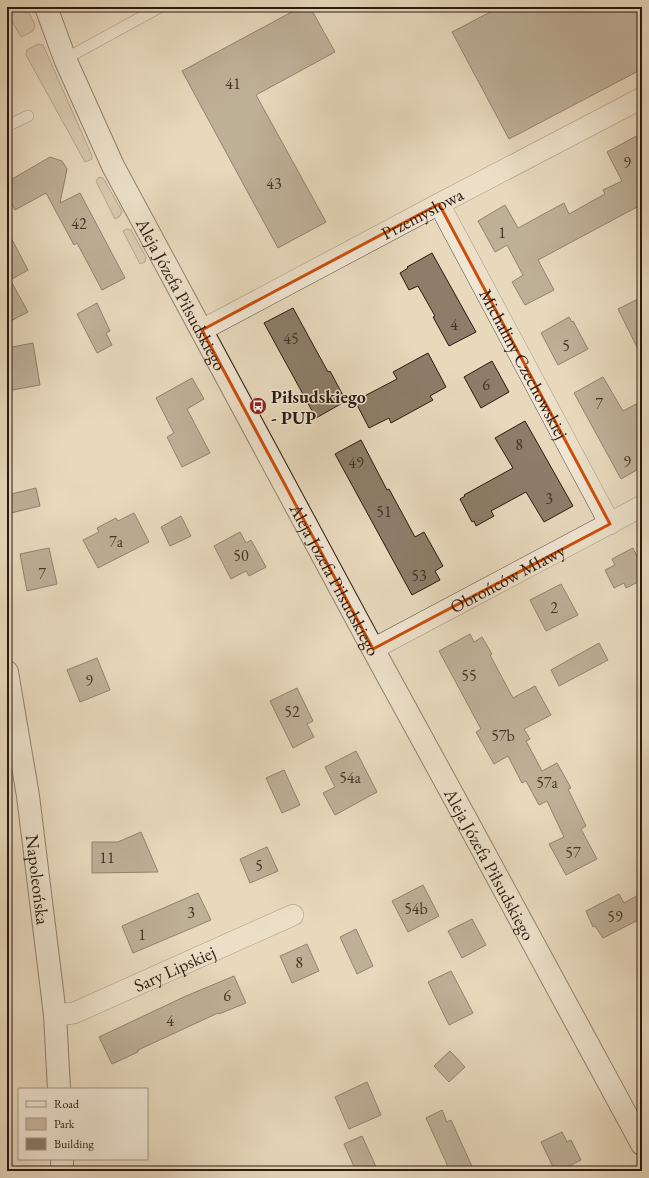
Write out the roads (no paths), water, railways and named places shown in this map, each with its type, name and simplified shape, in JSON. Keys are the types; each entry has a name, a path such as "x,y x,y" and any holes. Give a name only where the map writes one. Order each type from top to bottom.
{"main road":[{"name":"Aleja Józefa Piłsudskiego","path":"46,7 65,59 113,166 372,650 467,821 642,1144"},
{"name":"Napoleońska","path":"7,672 28,796 55,1015 59,1088"},
{"path":"62,1160 62,1171"}],"street":[{"name":"Przemysłowa","path":"202,330 438,204 642,98"},
{"name":"Michaliny Czechowskiej","path":"438,204 610,524"},
{"name":"Obrońców Mławy","path":"372,650 642,506"},
{"name":"Sary Lipskiej","path":"55,1015 74,1014 293,915"}],"lane":[{"path":"65,59 160,7"},
{"path":"7,126 28,116"}],"place":[{"name":"Piłsudskiego - PUP","path":"258,406"}]}
